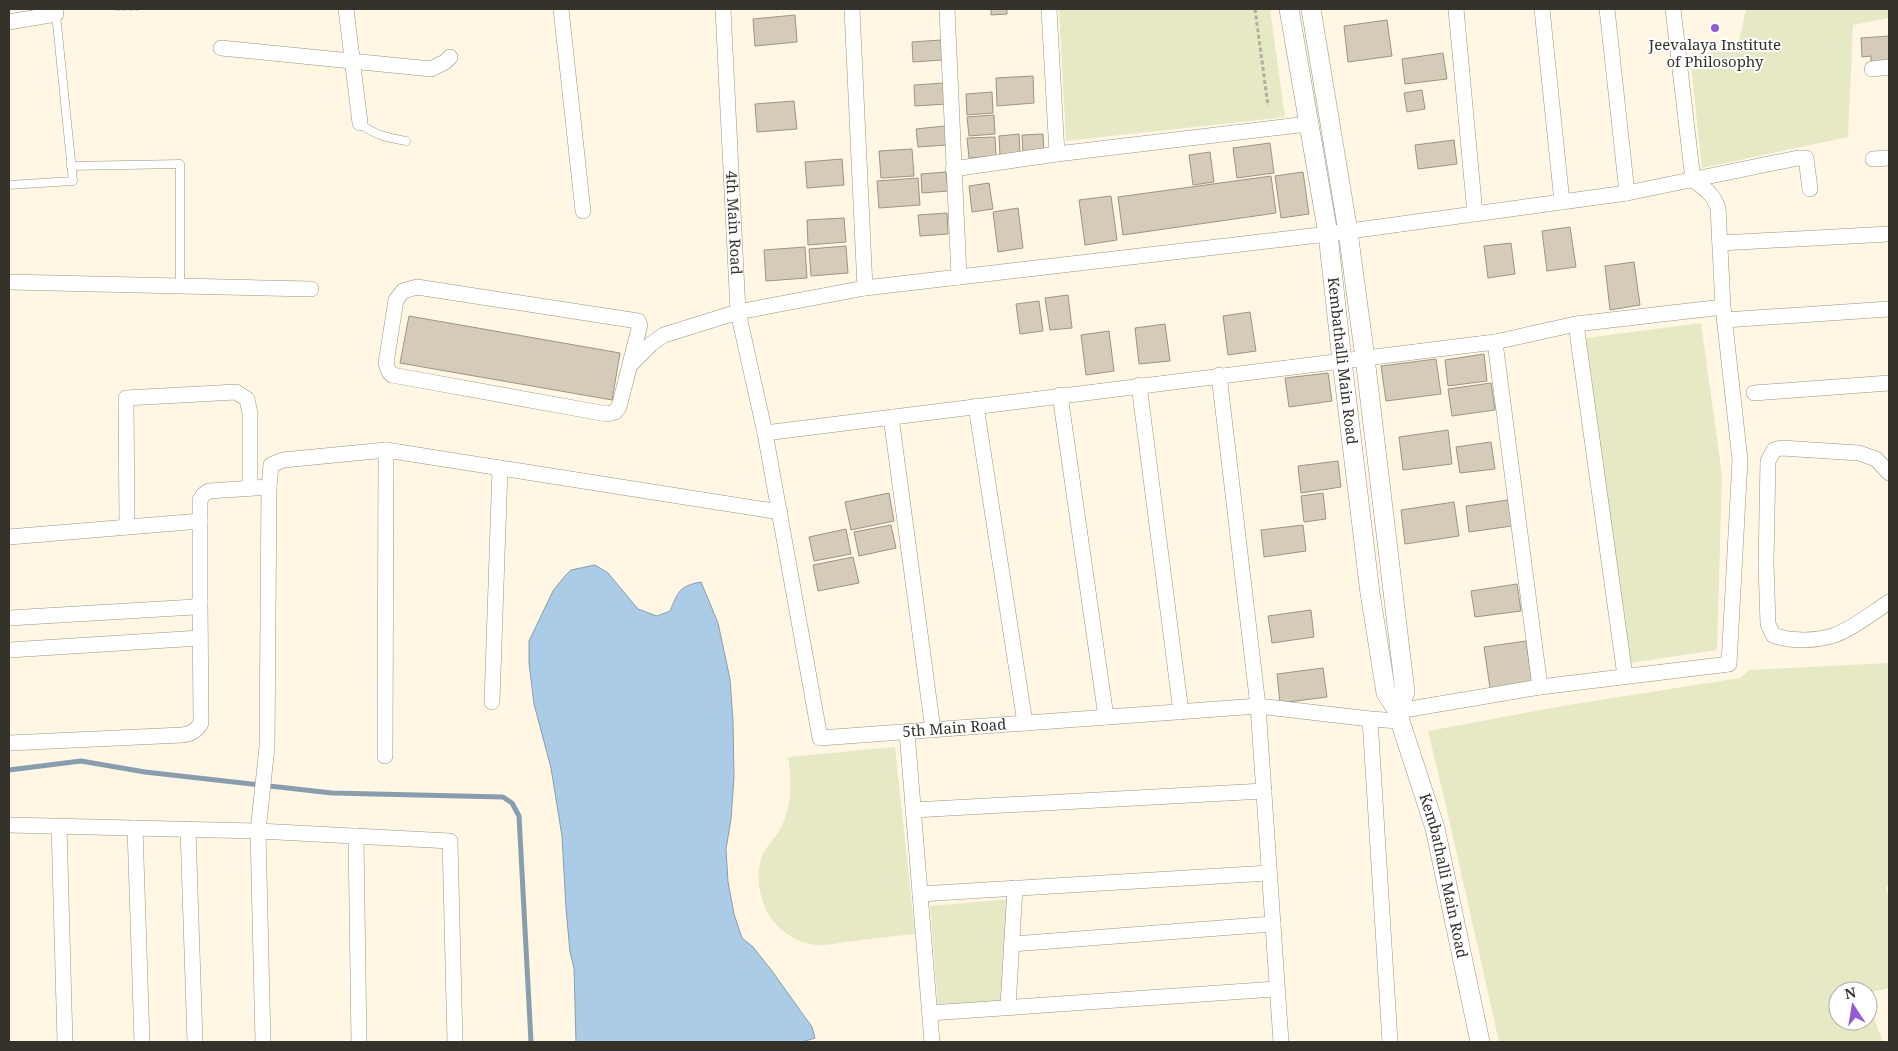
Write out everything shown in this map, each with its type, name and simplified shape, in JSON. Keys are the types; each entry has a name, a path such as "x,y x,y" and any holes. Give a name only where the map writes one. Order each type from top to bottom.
{"street":[{"path":"346,9 360,123"},
{"path":"561,9 582,210"},
{"name":"4th Main Road","path":"724,9 738,312 765,432"},
{"path":"852,9 865,288"},
{"path":"947,9 959,277"},
{"path":"1049,9 1057,154"},
{"name":"Kembathalli Main Road","path":"1289,9 1328,234 1370,594 1386,693 1399,716 1435,828 1480,1042"},
{"name":"Kembathalli Main Road","path":"1311,9 1348,232 1365,358 1405,692 1399,716"},
{"path":"1456,9 1475,214"},
{"path":"1542,9 1562,202"},
{"path":"1607,9 1628,193"},
{"path":"1673,9 1693,180 1714,197 1718,208 1724,313 1740,460 1768,461"},
{"path":"9,22 56,11"},
{"path":"221,48 431,70 450,57"},
{"path":"1872,69 1889,67"},
{"path":"953,168 1308,124"},
{"path":"630,365 640,325 638,321 417,287 403,292 396,300 386,363 389,372 392,374 607,414 615,412 619,407 630,365 651,344 664,335 738,312 865,288 1348,232 1628,193 1798,158 1806,158 1810,189"},
{"path":"1873,159 1889,158"},
{"path":"1720,243 1889,234"},
{"path":"9,282 311,289"},
{"path":"765,432 1495,342 1576,324 1724,313 1889,310"},
{"path":"1576,324 1625,676"},
{"path":"1495,342 1540,687"},
{"path":"1219,375 1258,706 1281,1042"},
{"path":"1754,393 1889,383"},
{"path":"1139,385 1180,712"},
{"path":"127,527 126,398 236,392 246,399 250,414 250,488"},
{"path":"1060,395 1106,717"},
{"path":"976,406 1025,723"},
{"path":"891,417 933,730"},
{"name":"5th Main Road","path":"765,432 820,738 1258,706 1370,719 1399,716 1540,687 1728,664 1740,460"},
{"path":"1889,473 1876,459 1859,453 1781,448 1774,450 1768,461 1766,563 1768,624 1773,635 1781,638 1798,640 1835,635 1889,602"},
{"path":"263,1042 258,831 267,747 269,487 271,464 275,462 386,450 780,512"},
{"path":"385,756 386,450"},
{"path":"492,702 500,468"},
{"path":"9,743 190,734 197,729 201,722 200,500 203,494 209,491 269,487"},
{"path":"9,537 200,521"},
{"path":"9,618 188,608 195,607 200,601"},
{"path":"9,650 200,638"},
{"path":"1370,719 1390,1042"},
{"path":"906,732 932,1042"},
{"path":"913,810 1264,791"},
{"path":"9,825 258,831 450,841 455,1042"},
{"path":"59,826 65,1042"},
{"path":"135,828 142,1042"},
{"path":"188,829 195,1042"},
{"path":"356,836 359,1042"},
{"path":"920,894 1269,873"},
{"path":"1008,1007 1015,888"},
{"path":"1012,944 1273,924"},
{"path":"930,1013 1277,989"}],"lane":[{"path":"9,185 73,181 56,11"},
{"path":"360,123 379,135 406,141"},
{"path":"71,166 180,164 180,286"}],"path":[{"path":"116,9 138,9"},
{"path":"1255,9 1268,106"}],"green space":[{"path":"1059,9 1270,9 1285,117 1066,141"},
{"path":"1746,9 1889,9 1889,18 1853,25 1848,137 1702,168 1690,57 1738,47"},
{"path":"1701,323 1722,475 1717,650 1630,663 1586,338"},
{"path":"1889,663 1889,886 1886,887 1889,902 1889,988 1878,991 1878,981 1828,981 1828,1031 1878,1031 1878,1029 1883,1042 1499,1042 1428,731 1562,706 1740,678 1749,670"},
{"path":"895,747 915,934 824,945 809,944 794,938 781,929 767,912 760,893 759,880 759,867 763,855 781,828 787,811 790,784 788,757"},
{"path":"1011,899 1001,1002 938,1007 930,906"}],"water":[{"path":"595,565 608,573 638,609 657,616 670,611 680,591 701,582 718,623 730,679 734,777 731,819 726,849 728,882 734,914 742,938 753,947 772,971 812,1027 815,1038 802,1042 576,1042 574,968 570,952 566,908 562,836 551,768 534,704 529,663 529,641 553,591 564,577 571,570"}],"building":[{"path":"991,9 1007,9 1007,14 991,15"},
{"path":"795,15 797,42 755,46 753,19"},
{"path":"1387,20 1392,56 1348,62 1344,26"},
{"path":"1889,36 1889,65 1871,65 1871,56 1862,57 1861,38"},
{"path":"941,40 942,60 913,62 912,42"},
{"path":"1443,53 1447,79 1405,84 1402,59"},
{"path":"1033,76 1034,103 997,106 996,78"},
{"path":"945,83 947,104 915,106 914,85"},
{"path":"1422,90 1425,109 1407,112 1404,93"},
{"path":"992,92 993,113 967,115 966,94"},
{"path":"794,101 797,129 757,132 755,104"},
{"path":"994,115 995,134 969,136 967,117"},
{"path":"945,126 947,145 918,147 916,129"},
{"path":"1019,134 1020,154 1000,156 999,136"},
{"path":"1043,134 1044,152 1023,153 1022,135"},
{"path":"995,137 996,156 969,158 967,138"},
{"path":"1454,140 1457,164 1418,169 1415,145"},
{"path":"1270,143 1274,173 1237,178 1233,148"},
{"path":"912,149 914,176 881,178 879,151"},
{"path":"1210,152 1214,182 1193,185 1189,155"},
{"path":"842,159 844,185 807,188 805,162"},
{"path":"946,172 948,191 922,193 921,174"},
{"path":"1303,172 1309,214 1281,218 1275,176"},
{"path":"1271,176 1276,213 1123,235 1118,197"},
{"path":"918,178 920,205 879,208 877,181"},
{"path":"989,183 993,209 972,212 969,186"},
{"path":"1111,196 1117,240 1085,245 1079,200"},
{"path":"1018,208 1023,248 998,252 993,212"},
{"path":"947,213 948,234 920,236 918,215"},
{"path":"844,218 846,242 808,245 807,220"},
{"path":"1570,227 1576,267 1547,271 1542,231"},
{"path":"1511,243 1515,274 1488,278 1484,246"},
{"path":"846,246 848,273 811,276 809,249"},
{"path":"805,247 807,278 766,281 764,250"},
{"path":"1634,262 1640,305 1610,310 1605,266"},
{"path":"1068,295 1072,328 1050,330 1045,298"},
{"path":"1039,301 1043,331 1020,334 1016,304"},
{"path":"1250,312 1256,351 1228,355 1223,316"},
{"path":"409,316 620,353 612,400 400,363"},
{"path":"1165,324 1170,361 1139,364 1135,328"},
{"path":"1109,331 1114,371 1086,375 1081,335"},
{"path":"1484,354 1487,381 1448,386 1445,360"},
{"path":"1436,359 1441,394 1386,401 1381,366"},
{"path":"1328,373 1332,401 1289,407 1285,378"},
{"path":"1491,383 1495,410 1452,416 1448,389"},
{"path":"1448,430 1452,464 1403,470 1399,437"},
{"path":"1491,442 1495,469 1460,473 1456,447"},
{"path":"1338,461 1341,487 1301,493 1298,466"},
{"path":"889,493 894,521 851,530 845,502"},
{"path":"1323,493 1326,519 1304,522 1301,496"},
{"path":"1508,500 1512,526 1469,532 1466,506"},
{"path":"1454,502 1459,536 1405,544 1401,510"},
{"path":"891,525 896,548 859,556 854,532"},
{"path":"1303,525 1306,551 1264,557 1261,530"},
{"path":"846,529 851,554 814,561 809,537"},
{"path":"853,557 859,583 818,591 813,565"},
{"path":"1517,584 1521,611 1475,617 1471,591"},
{"path":"1311,610 1314,637 1272,643 1268,616"},
{"path":"1526,641 1532,682 1490,688 1484,647"},
{"path":"1323,668 1327,697 1280,703 1277,674"}],"waterway":[{"path":"9,770 81,761 145,772 332,793 503,797 512,803 519,816 531,1042"}],"place":[{"name":"Jeevalaya Institute of Philosophy","path":"1715,28"}]}
